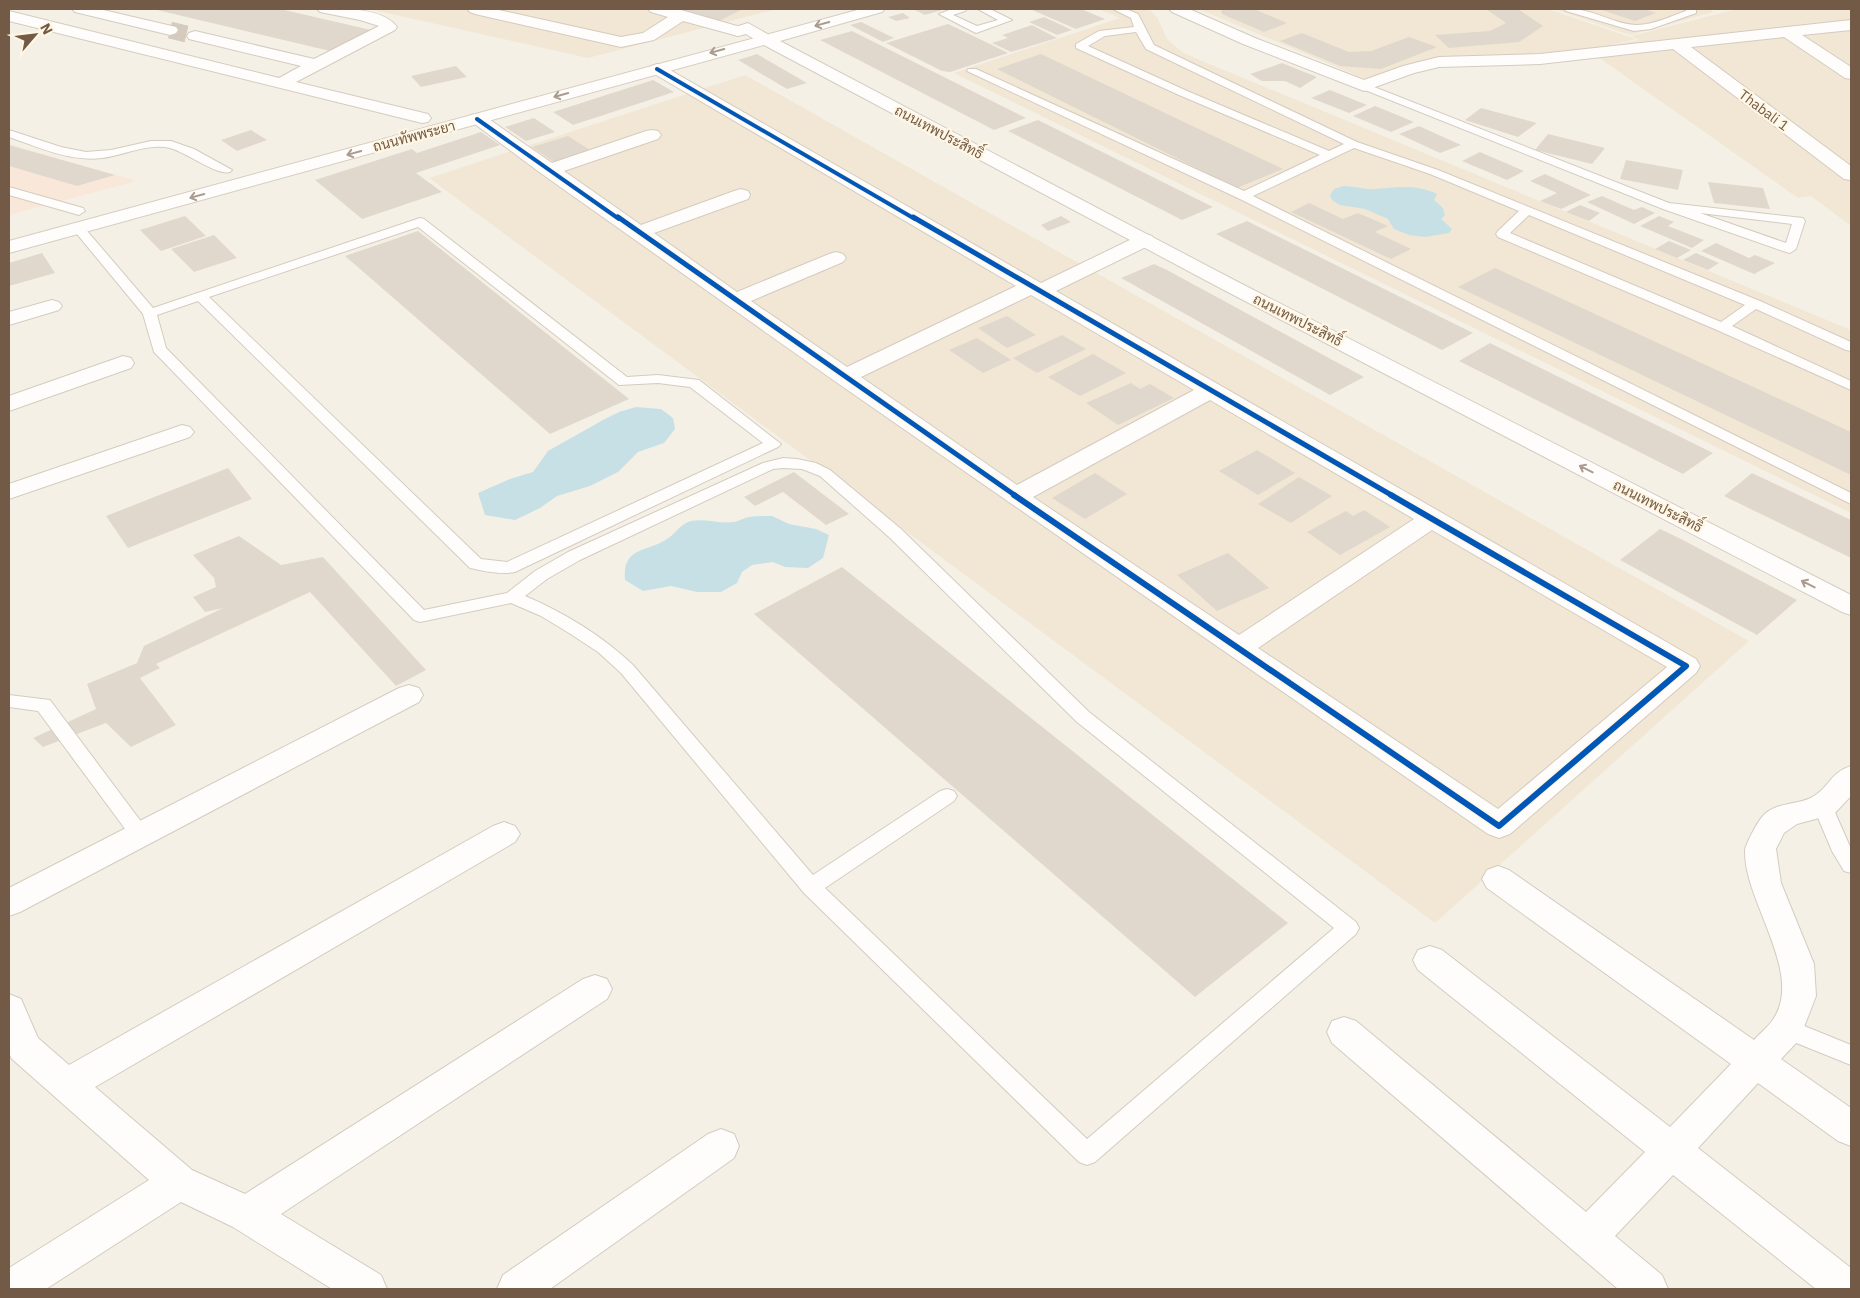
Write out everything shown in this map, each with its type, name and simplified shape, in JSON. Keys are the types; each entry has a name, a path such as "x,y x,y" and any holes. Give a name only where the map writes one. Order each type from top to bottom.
{"street":[{"path":"80,9 170,30"},
{"path":"281,83 389,27 385,22 325,9"},
{"path":"475,9 621,42 648,37 681,15"},
{"path":"656,9 759,31"},
{"name":"ถนนทัพพระยา","path":"9,231 78,220 477,119 657,69 825,9"},
{"name":"ถนนทัพพระยา","path":"9,247 78,220 194,179 250,163 759,31 877,9"},
{"path":"1177,9 1249,41 1364,86 1409,69 1439,62 1540,59 1851,25"},
{"path":"9,16 422,118"},
{"name":"ถนนเทพประสิทธิ์","path":"759,31 1145,240 1851,606"},
{"name":"ถนนเทพประสิทธิ์","path":"759,31 1658,489 1851,585"},
{"path":"1787,32 1851,74"},
{"path":"195,36 317,65"},
{"name":"Thabali 1","path":"1676,44 1851,175"},
{"path":"477,119 1016,496 1499,826 1686,666 1430,520 1036,288 657,69"},
{"path":"549,170 652,135"},
{"path":"639,232 740,195"},
{"path":"844,376 1145,240"},
{"path":"735,300 836,258"},
{"path":"9,319 52,306"},
{"path":"9,404 123,364"},
{"path":"1016,496 1210,390"},
{"path":"9,492 182,432"},
{"path":"1239,648 1430,520"},
{"path":"9,903 409,695"},
{"path":"1588,1238 1787,1029 1799,996 1796,964 1765,883 1760,849 1773,825 1788,815 1823,806 1851,777"},
{"path":"66,1085 504,834"},
{"path":"1498,879 1851,1129"},
{"path":"1430,960 1847,1289"},
{"path":"248,1214 594,989"},
{"path":"9,1009 16,1053 66,1085 178,1182 248,1214 367,1289"},
{"path":"1344,1032 1648,1289"},
{"path":"517,1289 720,1146"},
{"path":"11,1289 178,1182"}],"lane":[{"path":"962,9 944,14 976,30 1007,20 983,9"},
{"path":"1118,9 1134,16 1144,39 1150,47 1353,144 1434,172 1755,304 1851,347"},
{"path":"1569,9 1634,28 1647,27 1681,17 1691,13 1691,9"},
{"path":"1139,29 1102,33 1080,46 1182,93 1329,155"},
{"path":"972,71 1244,196 1851,499"},
{"path":"1182,93 1223,83"},
{"path":"1364,86 1667,206 1790,249 1799,221 1667,206"},
{"path":"9,133 68,152 87,155 108,154 152,144 164,144 181,148 226,170"},
{"path":"1244,196 1353,144"},
{"path":"9,191 78,220 150,313 159,350 420,616 512,597 541,575 574,556 768,466 791,462 814,467 825,473 895,533 1083,717 1349,928 1087,1154 811,887 627,668 604,648 576,628 547,612 512,597"},
{"path":"1527,210 1502,234 1722,327 1851,386"},
{"path":"150,313 200,296 420,222 624,382 658,379 694,383 773,444 509,568 476,564 200,296"},
{"path":"1722,327 1755,304"},
{"path":"9,701 44,705 141,836"},
{"path":"811,887 947,796"},
{"path":"1823,806 1842,851 1851,864"},
{"path":"1787,1029 1851,1055"}],"shaded area":[{"path":"369,9 777,9 588,58"},
{"path":"1099,9 1145,9 1151,11 1157,17 1167,39 1183,53 1851,330 1851,513 954,73 1120,18"},
{"path":"1199,9 1548,9 1636,39 1602,47 1544,55 1439,59 1372,78 1363,78"},
{"path":"1555,9 1710,9 1713,12 1630,35"},
{"path":"1737,9 1851,9 1851,226 1811,196 1798,198 1588,50 1639,40 1632,36"},
{"path":"745,75 1749,641 1435,923 429,178"},
{"path":"9,144 137,181 9,215"}],"water":[{"path":"1344,186 1372,189 1407,187 1437,194 1434,200 1443,208 1445,215 1441,219 1452,229 1449,233 1425,237 1409,235 1394,229 1388,219 1365,209 1340,205 1332,200 1330,195 1334,189"},
{"path":"636,407 661,409 673,418 675,429 664,443 638,452 618,472 590,486 557,496 540,508 515,520 485,515 478,493 510,479 533,472 548,451 619,412"},
{"path":"772,516 789,524 816,529 829,535 823,558 808,568 785,567 773,562 752,565 742,572 737,583 721,592 697,592 671,586 643,591 625,580 625,569 632,555 662,542 688,522 702,520 736,522 749,517"}],"building":[{"path":"153,9 280,9 371,30 330,51"},
{"path":"675,9 737,9 741,10 719,21"},
{"path":"946,9 925,15 915,10"},
{"path":"1030,9 1081,9 1105,19 1076,29"},
{"path":"1221,9 1254,9 1287,23 1264,32 1222,14"},
{"path":"1486,9 1518,9 1543,26 1519,42 1449,48 1435,35 1490,31 1506,23"},
{"path":"1599,9 1644,9 1656,13 1635,21"},
{"path":"903,13 910,18 896,21 888,17"},
{"path":"1044,17 1072,30 1057,35 1029,22"},
{"path":"861,22 894,38 883,42 850,25"},
{"path":"948,24 1008,53 950,72 942,71 886,43"},
{"path":"1032,25 1057,38 1011,52 992,43 1008,38 1002,35"},
{"path":"852,31 1026,118 994,130 820,40"},
{"path":"1302,33 1349,52 1371,51 1409,37 1437,47 1381,69 1340,66 1280,41"},
{"path":"757,54 807,83 787,89 738,60"},
{"path":"1041,54 1283,169 1237,188 997,69"},
{"path":"1282,63 1317,77 1300,88 1285,81 1262,81 1250,74"},
{"path":"456,66 467,77 421,87 411,76"},
{"path":"653,80 674,92 573,125 553,112"},
{"path":"1330,90 1367,105 1349,113 1311,98"},
{"path":"1375,106 1414,122 1391,132 1353,116"},
{"path":"1481,108 1537,123 1518,137 1465,120"},
{"path":"534,118 555,132 526,141 505,127"},
{"path":"1038,120 1213,207 1182,220 1008,131"},
{"path":"1419,126 1461,145 1440,153 1399,134"},
{"path":"251,130 267,140 237,151 221,140"},
{"path":"481,132 500,145 416,173 442,192 362,219 315,180 412,149 417,153"},
{"path":"1548,134 1605,148 1592,164 1535,150"},
{"path":"568,136 593,152 557,164 532,147"},
{"path":"9,145 115,175 77,186 9,166"},
{"path":"1480,152 1524,171 1507,180 1462,161"},
{"path":"1626,160 1683,170 1678,190 1620,179"},
{"path":"1545,174 1591,195 1561,209 1540,201 1557,193 1530,181"},
{"path":"1708,182 1763,188 1770,209 1714,203"},
{"path":"1602,196 1634,210 1642,207 1655,213 1634,224 1587,202"},
{"path":"1309,203 1343,219 1358,213 1388,226 1375,232 1411,249 1391,259 1291,212"},
{"path":"1580,205 1600,213 1589,221 1566,212"},
{"path":"185,216 206,236 161,251 140,230"},
{"path":"1061,216 1071,222 1048,231 1041,225"},
{"path":"1659,216 1674,222 1668,226 1704,240 1692,248 1640,226"},
{"path":"1247,221 1473,333 1442,350 1216,234"},
{"path":"418,231 629,399 550,434 345,256"},
{"path":"214,235 237,258 194,272 171,249"},
{"path":"1669,241 1691,250 1677,258 1655,249"},
{"path":"1716,243 1749,258 1755,255 1775,263 1754,274 1701,251"},
{"path":"42,253 55,273 9,286 9,263"},
{"path":"1696,253 1719,263 1708,270 1683,260"},
{"path":"1154,264 1364,377 1330,395 1121,278"},
{"path":"1495,268 1851,432 1851,475 1458,287"},
{"path":"1007,316 1036,335 1007,348 978,328"},
{"path":"1062,335 1086,349 1037,373 1013,358"},
{"path":"977,338 1011,360 983,373 949,350"},
{"path":"1490,343 1713,453 1683,474 1459,361"},
{"path":"1093,354 1126,373 1080,396 1048,377"},
{"path":"1131,383 1140,389 1150,384 1174,398 1118,425 1086,403"},
{"path":"1257,450 1295,473 1258,495 1219,471"},
{"path":"228,468 252,499 128,548 106,516"},
{"path":"794,472 849,514 826,525 783,492 755,506 744,497"},
{"path":"1095,473 1127,494 1085,519 1052,498"},
{"path":"1752,473 1851,520 1851,558 1724,496"},
{"path":"1299,477 1332,496 1291,523 1258,504"},
{"path":"1364,510 1390,527 1340,555 1307,532 1346,511 1353,516"},
{"path":"1660,529 1797,600 1757,635 1620,560"},
{"path":"239,536 281,565 323,557 426,670 396,686 310,592 156,664 160,668 140,678 176,725 131,747 106,723 43,747 33,738 96,709 87,684 137,663 144,646 223,608 205,612 193,597 216,587 214,578 193,555"},
{"path":"1228,553 1269,588 1217,611 1177,575"},
{"path":"842,567 1288,923 1195,997 754,614"}],"tunnel":[{"path":"170,30 195,36"}],"cycle path":[{"path":"477,119 1016,496 1499,826 1686,666 657,69"}]}
